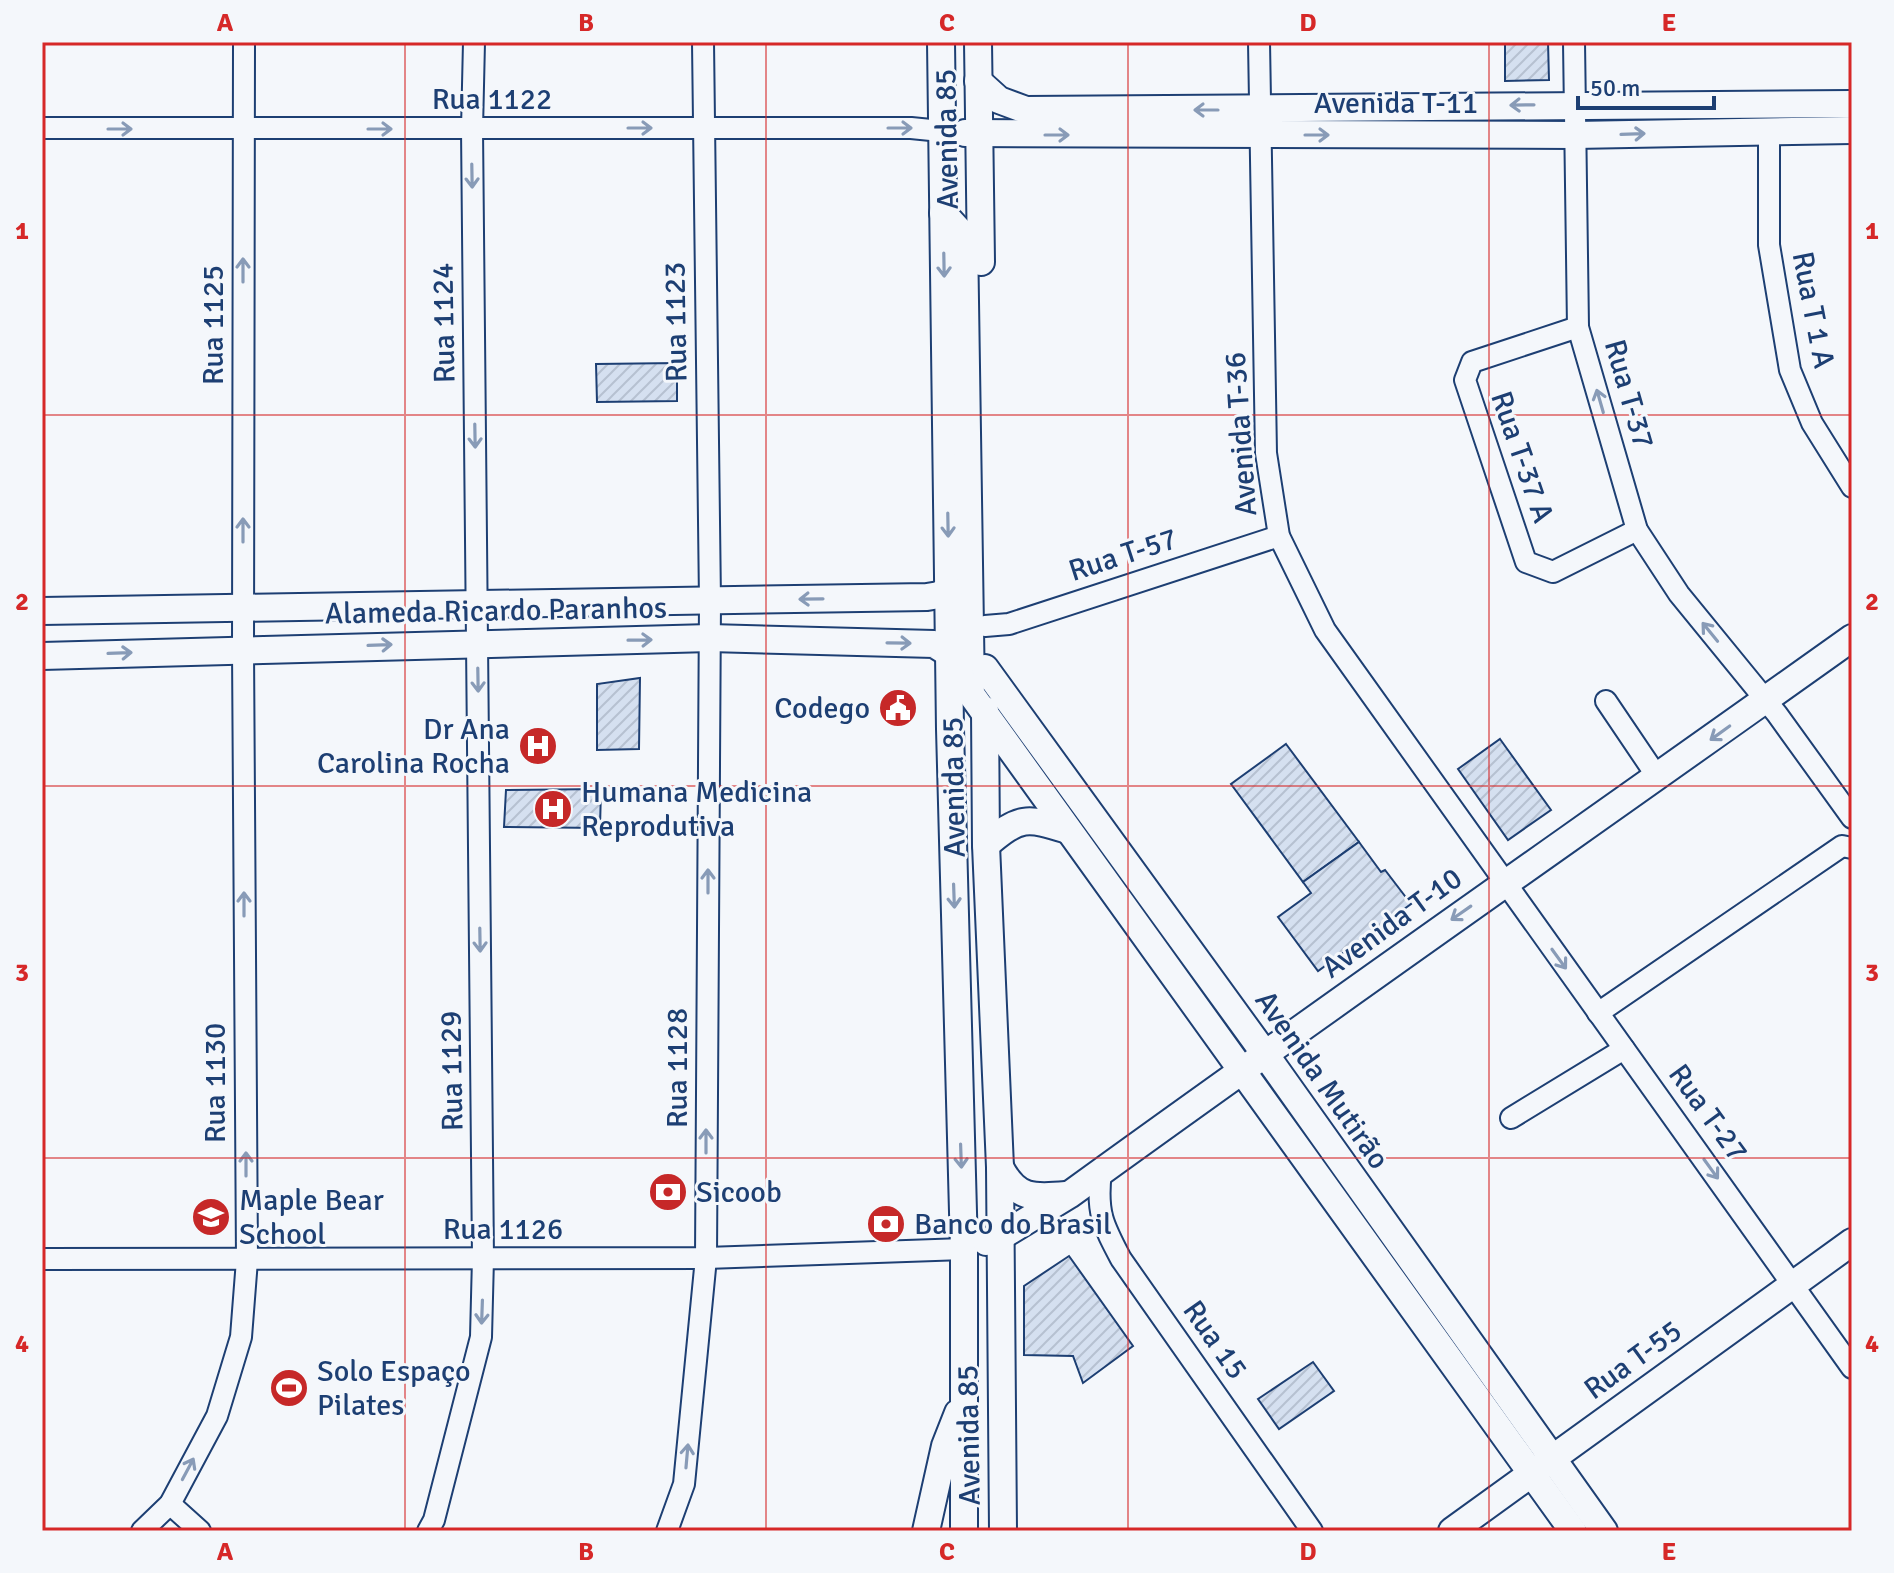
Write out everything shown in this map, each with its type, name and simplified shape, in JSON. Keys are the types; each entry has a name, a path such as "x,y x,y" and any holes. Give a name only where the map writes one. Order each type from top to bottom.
{"main road":[{"name":"Avenida 85","path":"941,42 950,654 964,1249 964,1531"},
{"name":"Avenida 85","path":"978,42 986,845 1000,1167 1003,1531"},
{"path":"941,131 978,81"},
{"name":"Avenida T-11","path":"978,81 999,100 1026,110 1575,135 1852,130"},
{"name":"Avenida T-11","path":"941,131 979,135 1574,104 1852,104"},
{"path":"943,213 964,236 971,694 985,715"},
{"name":"Alameda Ricardo Paranhos","path":"42,611 927,597 949,589"},
{"name":"Alameda Ricardo Paranhos","path":"42,656 710,638 934,644 950,654"},
{"name":"Avenida T-10","path":"964,1249 1000,1237 1069,1195 1265,1054 1509,889 1658,778 1771,707 1852,638"},
{"name":"Avenida Mutirão","path":"985,668 1265,1054 1542,1467 1573,1531"},
{"name":"Avenida Mutirão","path":"985,715 1242,1071 1542,1467 1604,1531"},
{"path":"986,845 1004,830 1034,819 1068,830"},
{"path":"1000,1167 1007,1180 1025,1194 1037,1198 1069,1195"},
{"name":"Rua T-55","path":"1452,1531 1852,1242"},
{"path":"926,1531 945,1446 963,1399"}],"street":[{"name":"Rua 1125","path":"243,608 244,42"},
{"name":"Rua 1124","path":"474,42 472,129 477,602"},
{"name":"Rua 1123","path":"703,42 710,601"},
{"name":"Avenida T-36","path":"1259,42 1266,453 1279,536 1325,630 1509,889"},
{"name":"Rua T-37","path":"1574,42 1578,327 1637,530 1679,594 1771,707 1852,818"},
{"name":"Rua 1122","path":"42,128 911,128 941,131"},
{"name":"Rua T 1 A","path":"1769,130 1769,245 1790,370 1812,423 1852,487"},
{"name":"Rua T-37 A","path":"1578,327 1472,362 1465,380 1526,562 1553,572 1637,530"},
{"name":"Rua T-57","path":"985,626 1009,624 1279,536"},
{"name":"Rua 1128","path":"667,1531 684,1484 706,1258 710,601"},
{"name":"Rua 1129","path":"428,1531 434,1520 481,1337 483,1258 477,602"},
{"name":"Rua 1130","path":"142,1531 170,1504 217,1416 241,1337 247,1260 243,608"},
{"path":"1606,701 1658,778"},
{"path":"1598,1013 1842,846 1852,848"},
{"name":"Rua T-27","path":"1509,889 1852,1368"},
{"path":"1511,1118 1624,1049"},
{"name":"Rua 15","path":"1101,1172 1098,1199 1104,1228 1121,1259 1312,1531"},
{"name":"Rua 1126","path":"42,1259 706,1258 964,1249"},
{"path":"170,1504 200,1531"}],"building":[{"path":"1505,42 1548,42 1549,80 1505,81"},
{"path":"677,363 677,401 597,402 596,364"},
{"path":"640,678 639,749 597,750 597,684"},
{"path":"1500,739 1551,810 1508,840 1458,769"},
{"path":"1286,744 1359,842 1303,882 1231,784"},
{"name":"Humana Medicina Reprodutiva","path":"601,789 600,828 504,827 506,790"},
{"path":"1359,842 1381,872 1385,870 1411,904 1318,971 1278,917 1311,893 1303,882"},
{"path":"1069,1256 1133,1346 1083,1383 1073,1356 1024,1355 1024,1286"},
{"path":"1313,1362 1334,1391 1279,1429 1258,1399"}],"place":[{"name":"Codego","path":"898,708"},
{"name":"Dr Ana Carolina Rocha","path":"538,746"},
{"name":"Humana Medicina Reprodutiva","path":"553,809"},
{"name":"Sicoob","path":"668,1192"},
{"name":"Maple Bear School","path":"211,1217"},
{"name":"Banco do Brasil","path":"886,1224"},
{"name":"Solo Espaço Pilates","path":"289,1388"}]}
